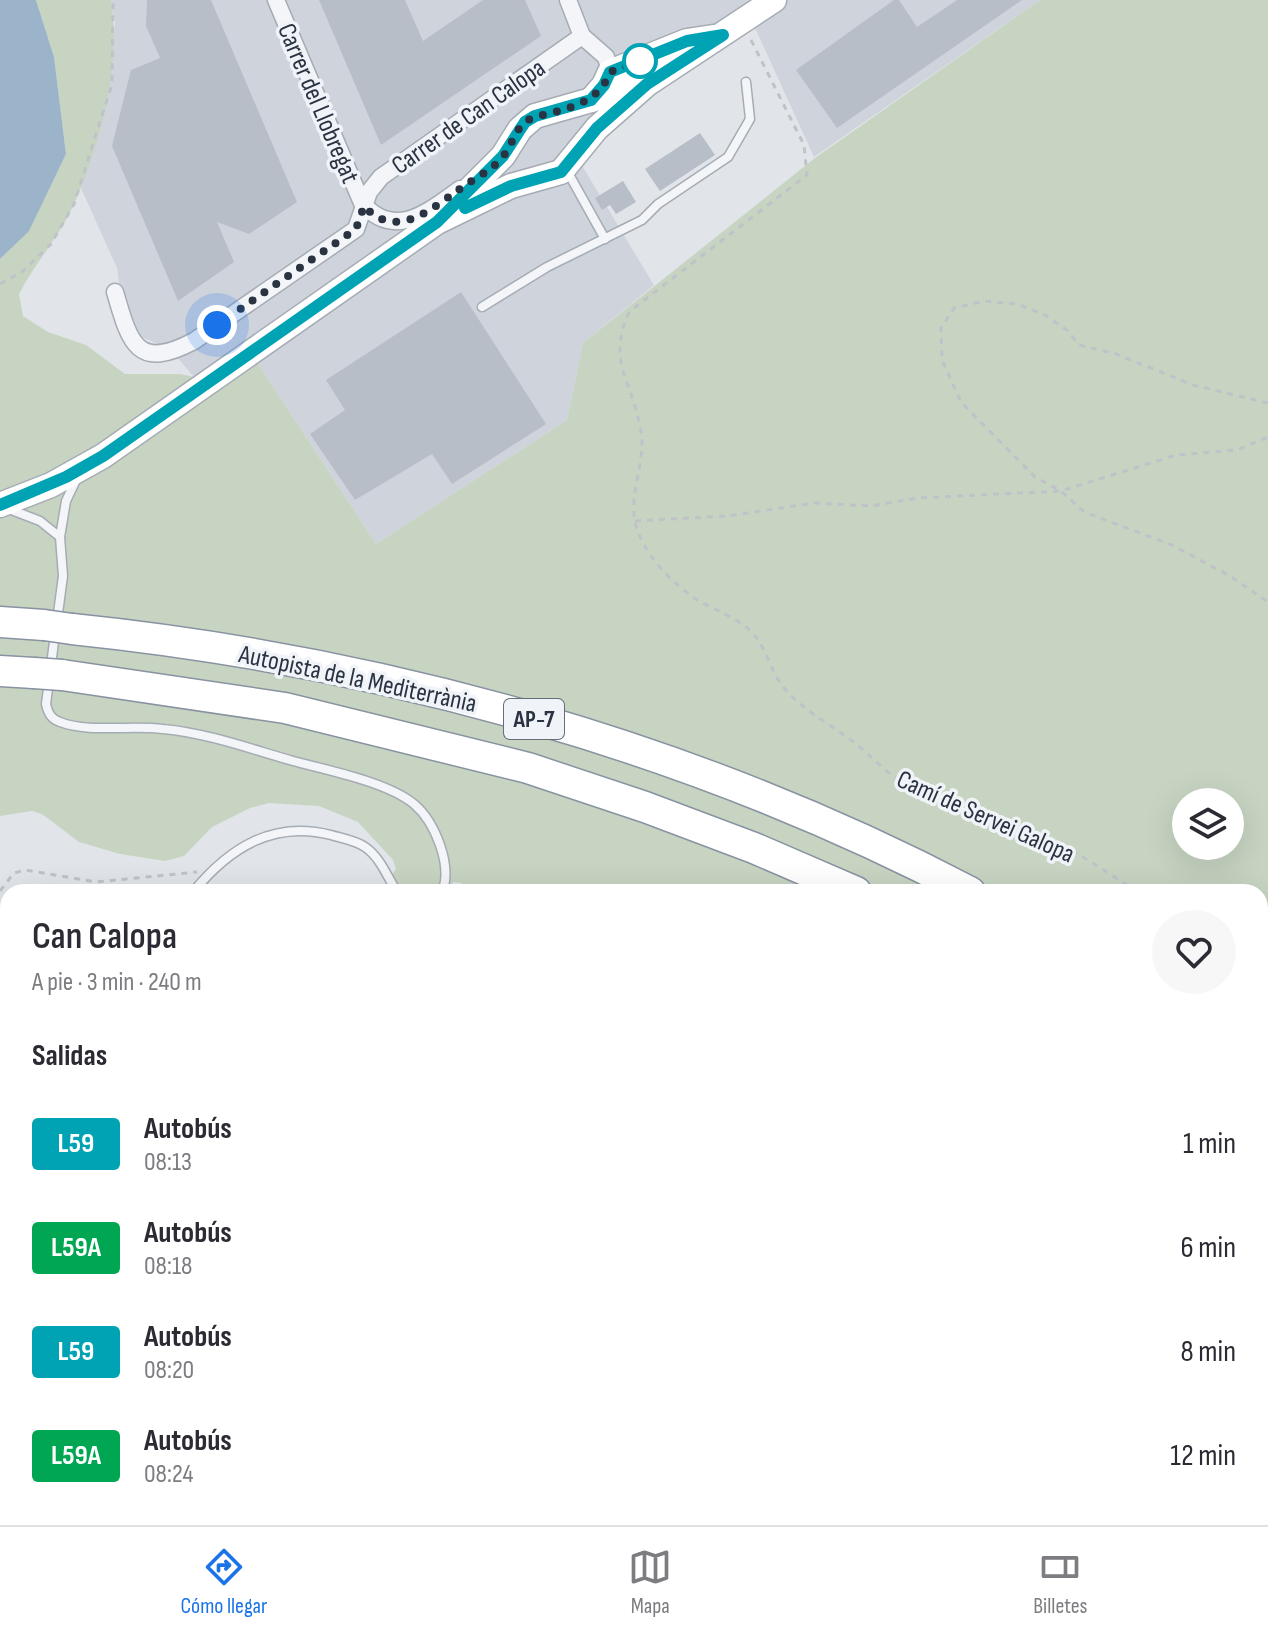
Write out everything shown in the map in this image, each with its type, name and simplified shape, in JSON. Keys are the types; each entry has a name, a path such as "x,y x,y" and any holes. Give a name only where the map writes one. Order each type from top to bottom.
{"highway":[{"name":"Autopista de la Mediterrània","path":"0,622 58,627 297,660 509,711 654,757 764,797 855,835 954,884"},
{"name":"Autopista de la Mediterrània","path":"0,671 48,674 285,708 514,764 645,807 754,848 837,884"}],"main road":[{"path":"515,140 520,163 532,173 551,176 570,161 597,128 647,84 774,0"},
{"path":"591,100 610,72 687,41 732,29"},
{"path":"437,222 489,171 515,140 525,122 647,84"},
{"path":"548,114 563,120 571,128 576,142 570,161"},
{"path":"0,506 81,470 186,400 437,222 483,198 541,176"}],"street":[{"name":"Carrer del Llobregat","path":"276,0 364,206 372,214 408,221 425,215 489,171"},
{"path":"568,0 582,36 606,57 610,72"},
{"name":"Carrer de Can Calopa","path":"115,292 127,332 137,347 154,356 170,354 194,341 356,229 369,192 381,177 582,36"}],"lane":[{"path":"482,307 547,267 642,220 658,204 728,157 750,119 746,82"},
{"path":"570,161 605,239"},
{"path":"81,470 66,501 60,537 63,576 46,704 49,714 56,721 72,726 165,729 205,736 370,782 413,803 435,830 446,884"},
{"path":"0,506 40,521 60,537"},
{"path":"200,884 212,869 240,846 274,834 306,828 364,846 382,864 393,884"}],"path":[{"path":"0,284 23,271 51,244 74,204 112,84 113,0"},
{"path":"732,29 757,47 804,145 807,175 630,311 621,328 618,353 623,379 637,407 643,441 635,521 727,516 814,503 871,506 918,498 1061,491 1176,455 1237,450 1268,437"},
{"path":"1268,403 1167,377 1116,354 1079,345 1068,331 1045,315 1017,304 985,301 954,308 941,328 942,360 961,402 1035,477 1061,491 1084,512 1172,545 1230,576 1268,602"},
{"name":"Camí de Servei Galopa","path":"635,521 646,548 674,581 699,601 749,629 766,652 783,687 819,720 855,743 883,769 909,787 1055,843 1125,884"},
{"path":"5,884 14,873 25,870 87,881 116,882 212,869"}],"shaded area":[{"path":"111,0 1040,0 814,157 750,17 575,154 654,285 583,343 567,420 376,544 245,344 194,377 170,349 139,336 125,322 117,268 80,186 91,152 113,46 115,22"}],"green space":[{"path":"36,0 111,0 114,50 100,131 84,181 68,216 19,294 23,316 48,332 86,345 125,374 194,377 245,344 376,544 567,420 583,343 815,158 1040,0 1268,0 1268,884 385,884 396,869 393,860 358,822 319,806 269,803 250,808 212,827 184,856 165,861 120,854 79,842 42,814 32,811 0,816 0,259 29,230 66,154 54,57"}],"water":[{"path":"0,0 36,0 54,57 66,154 29,231 0,259"}],"building":[{"path":"147,0 211,0 297,202 249,234 217,222 234,262 178,301 112,146 131,70 160,58 146,26"},
{"path":"319,0 405,0 423,41 483,0 525,0 541,36 381,145"},
{"path":"894,0 899,0 917,27 957,0 1022,0 837,128 796,70"},
{"path":"700,133 715,155 660,191 645,169"},
{"path":"623,181 636,202 616,214 610,205 602,210 595,198"},
{"path":"461,292 546,424 452,484 432,454 355,500 310,434 345,410 326,380"}],"bus line":[{"name":"L59","path":"0,505 51,485 103,456 437,222 503,156 525,122 535,116 591,100 610,72 687,41 723,35 647,84 597,128 561,172 511,186 465,208"}],"route":[{"path":"217,325 356,229 364,206 372,214 386,219 408,221 425,215 489,171 515,140 525,122 535,116 591,100 610,72 640,61"}]}
